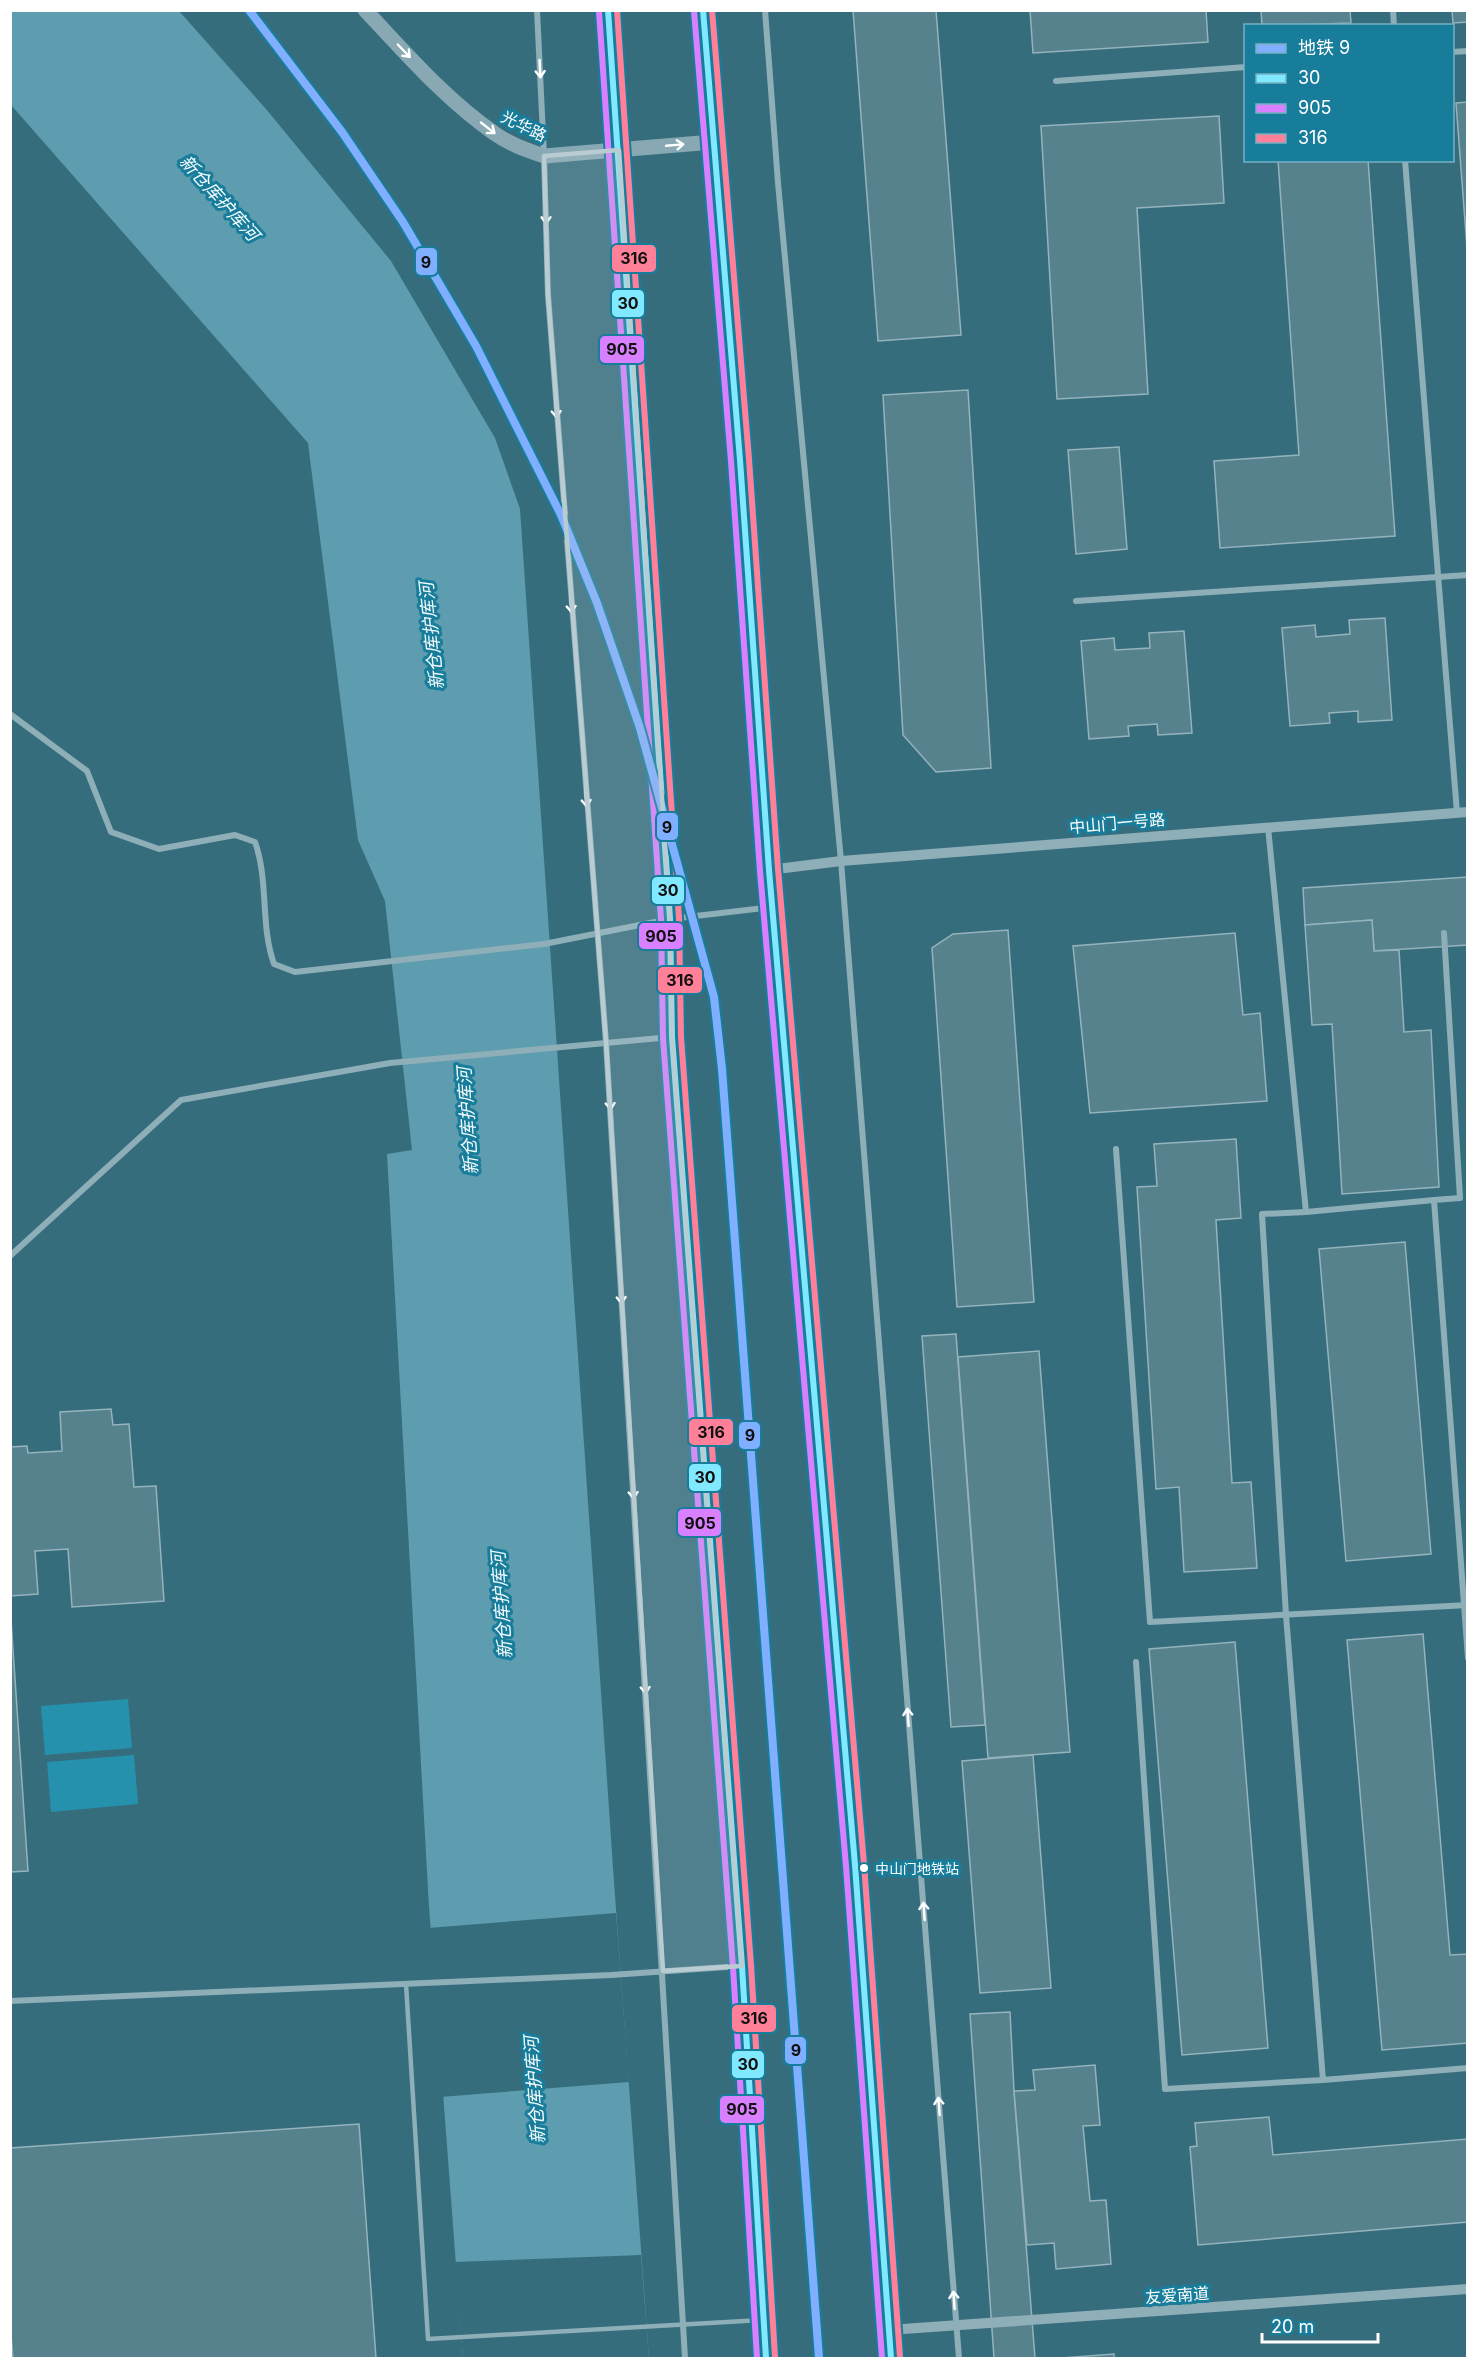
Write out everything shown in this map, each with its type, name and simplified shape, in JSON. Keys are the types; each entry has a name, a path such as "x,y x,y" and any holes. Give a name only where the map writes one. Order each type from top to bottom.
{"main road":[{"name":"光华路","path":"365,10 443,91 494,134 519,147 544,156 713,142"},
{"path":"608,10 670,919 672,1037 741,1966 766,2358"},
{"path":"703,10 740,460 769,870 855,1865 891,2358"}],"street":[{"path":"537,10 548,295 606,1042 685,2358"},
{"path":"765,10 780,207 841,861 959,2358"},
{"path":"1056,81 1244,67"},
{"path":"1405,162 1438,577 1462,812"},
{"path":"1076,601 1467,575"},
{"path":"10,714 87,771 111,832 159,849 235,835 255,842 262,861 269,948 274,964 295,972 543,944 670,919 773,907"},
{"name":"中山门一号路","path":"769,870 841,861 1462,812"},
{"path":"1268,826 1305,1212"},
{"path":"1323,2080 1286,1615 1262,1214 1464,1197 1444,933"},
{"path":"10,1256 181,1100 390,1062 672,1037"},
{"path":"1116,1149 1150,1622 1466,1605"},
{"path":"1434,1200 1466,1605 1467,1658"},
{"path":"1136,1662 1165,2089 1323,2080 1467,2068"},
{"path":"10,2001 611,1975 741,1966"},
{"name":"友爱南道","path":"889,2330 1467,2289"}],"lane":[{"path":"406,1984 428,2339 763,2320"}],"highlighted area":[{"path":"619,150 670,919 672,1037 742,1966 663,1971 606,1042 548,295 544,156"}],"shaded area":[{"path":"128,1699 132,1748 45,1755 41,1706"},
{"path":"134,1755 138,1804 51,1812 47,1762"}],"water":[{"name":"新仓库护库河","path":"10,11 179,11 266,109 391,261 495,438 520,509 649,2358 463,2358 429,1907 387,1154 412,1150 385,901 358,840 308,443 11,105"}],"pier":[{"path":"616,1913 629,2082 440,2097 428,1928"},
{"path":"641,2255 649,2358 463,2358 455,2262"}],"building":[{"path":"853,10 936,10 961,335 878,341"},
{"path":"1030,10 1206,10 1208,42 1033,53"},
{"path":"1261,10 1350,10 1351,23 1262,24"},
{"path":"1452,10 1468,10 1468,22 1453,23"},
{"path":"1468,102 1468,261 1456,103"},
{"path":"1219,116 1224,203 1137,208 1148,394 1057,399 1041,126"},
{"path":"1278,162 1368,162 1395,536 1220,548 1214,461 1299,455"},
{"path":"968,390 991,768 936,772 903,735 883,395"},
{"path":"1119,447 1127,549 1076,554 1068,450"},
{"path":"1385,618 1392,720 1358,722 1358,711 1329,713 1330,723 1290,726 1282,628 1315,625 1316,637 1350,634 1349,620"},
{"path":"1184,631 1192,733 1158,735 1157,724 1128,726 1129,736 1089,739 1081,641 1114,638 1115,650 1150,648 1149,633"},
{"path":"1468,877 1468,945 1374,951 1372,920 1305,925 1303,888"},
{"path":"1372,920 1374,951 1399,950 1404,1032 1431,1030 1439,1187 1342,1194 1332,1024 1312,1025 1305,925"},
{"path":"1008,930 1034,1302 957,1307 932,948 953,934"},
{"path":"1235,933 1243,1015 1260,1013 1267,1101 1090,1113 1073,946"},
{"path":"1236,1139 1241,1218 1216,1220 1232,1483 1251,1482 1257,1568 1184,1572 1179,1487 1156,1489 1137,1187 1157,1186 1154,1144"},
{"path":"1405,1242 1431,1554 1346,1561 1319,1249"},
{"path":"956,1334 985,1725 951,1727 922,1336"},
{"path":"1039,1351 1070,1752 988,1758 958,1357"},
{"path":"111,1409 113,1425 129,1424 134,1487 156,1486 164,1601 72,1607 68,1549 35,1551 38,1594 10,1596 10,1447 27,1446 28,1453 62,1451 60,1412"},
{"path":"10,1605 28,1871 10,1872"},
{"path":"1423,1634 1450,1955 1468,1954 1468,2043 1382,2050 1347,1640"},
{"path":"1235,1642 1268,2048 1182,2055 1149,1649"},
{"path":"1033,1755 1051,1988 980,1993 962,1761"},
{"path":"1010,2012 1035,2358 994,2358 970,2014"},
{"path":"1095,2065 1100,2125 1083,2126 1090,2201 1106,2200 1111,2264 1056,2269 1054,2243 1027,2245 1014,2091 1035,2090 1033,2070"},
{"path":"1269,2117 1273,2155 1468,2139 1468,2222 1198,2245 1190,2147 1197,2146 1195,2123"},
{"path":"359,2124 376,2358 13,2358 10,2324 10,2148"},
{"path":"1114,2354 1114,2358 1061,2358"}],"metro line":[{"name":"9","path":"249,10 342,132 403,222 476,346 561,515 597,603 640,728 714,997 722,1069 819,2358"}],"transit line":[{"name":"30","path":"608,10 670,919 672,1037 742,1966 766,2358"},
{"name":"316","path":"617,10 679,918 681,1037 751,1965 775,2357"},
{"name":"30","path":"703,10 740,460 769,870 855,1865 891,2358"},
{"name":"316","path":"712,10 749,459 778,869 864,1864 900,2357"},
{"name":"905","path":"599,11 661,919 663,1038 733,1967 757,2358"},
{"name":"905","path":"694,11 731,461 760,871 846,1866 882,2358"}],"place":[{"name":"中山门地铁站","path":"864,1868"}]}
